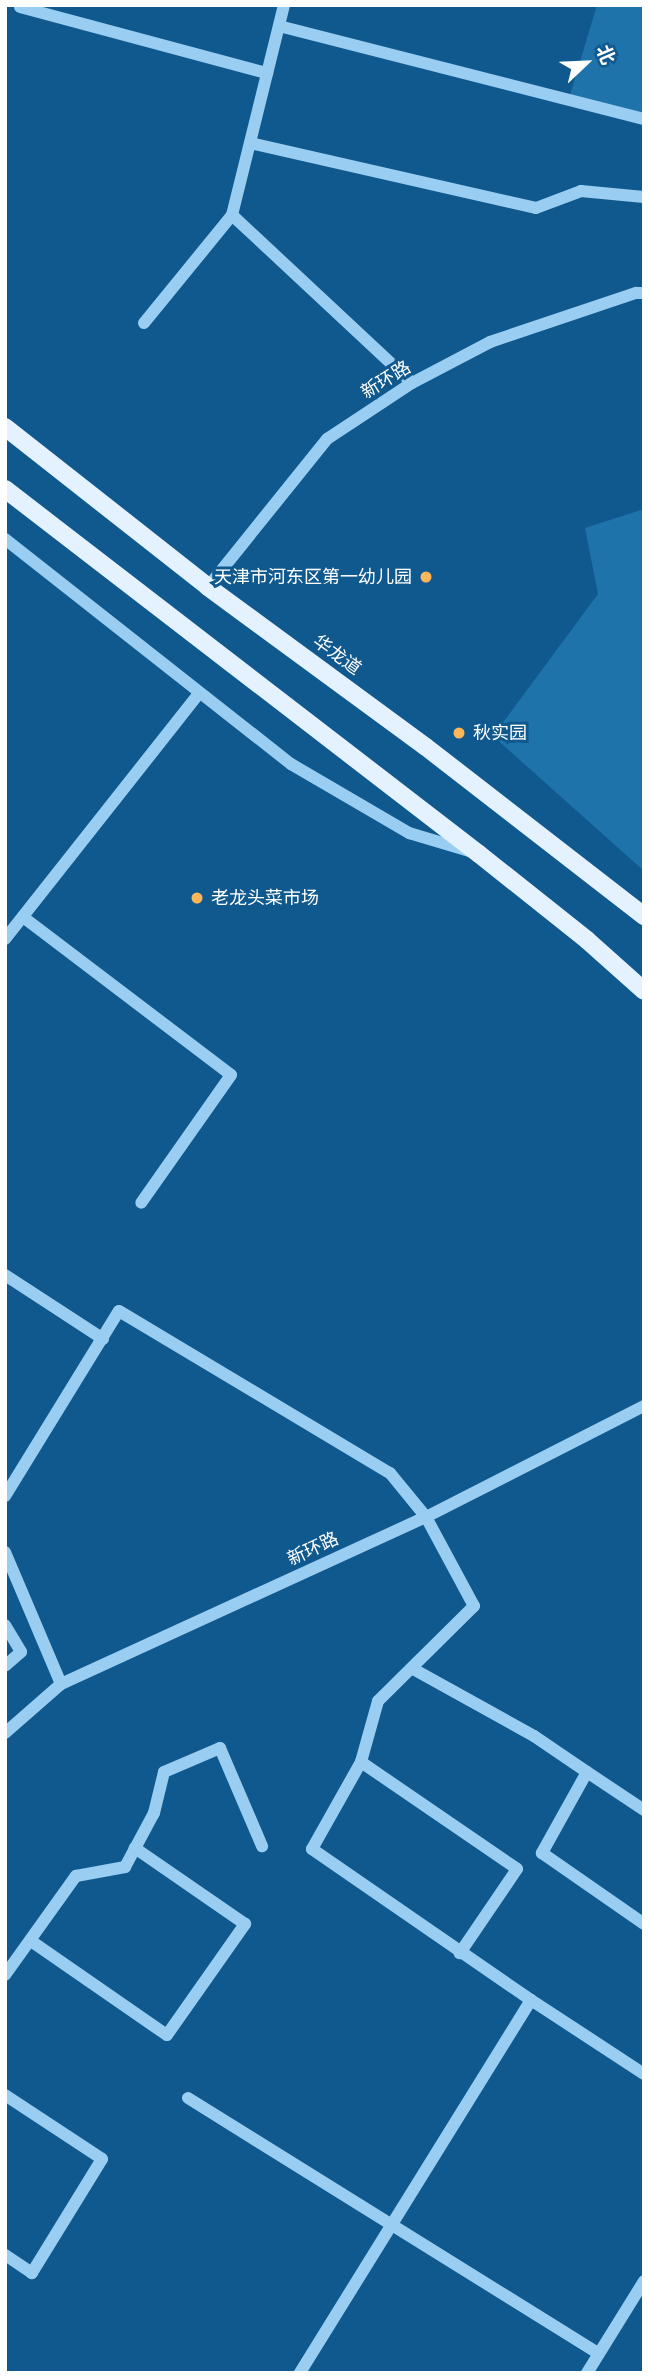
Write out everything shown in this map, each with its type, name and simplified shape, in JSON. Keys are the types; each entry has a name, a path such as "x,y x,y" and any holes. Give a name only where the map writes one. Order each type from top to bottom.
{"main road":[{"name":"华龙道","path":"5,427 208,586 426,747 644,916"},
{"path":"5,489 479,854 587,940 644,991"}],"street":[{"path":"144,323 232,215 284,5"},
{"path":"20,7 267,73"},
{"path":"279,26 644,119"},
{"path":"250,143 536,208 581,191 644,197"},
{"path":"232,215 412,383"},
{"name":"新环路","path":"208,586 327,439 412,383 490,342 636,293 644,293"},
{"path":"5,539 292,764 410,834 479,854"},
{"path":"5,939 199,693"},
{"path":"23,917 231,1075 141,1203"},
{"path":"5,1275 103,1339"},
{"path":"5,1496 119,1311 390,1473 426,1517 474,1606 379,1701 362,1762 312,1849 460,1953 644,2074"},
{"name":"新环路","path":"5,1733 61,1684 426,1517 644,1406"},
{"path":"5,1552 61,1684"},
{"path":"5,1625 21,1652 5,1666"},
{"path":"415,1671 534,1736 644,1810"},
{"path":"5,1975 76,1876 125,1867 154,1813 164,1772 220,1748 262,1846"},
{"path":"362,1762 517,1869 460,1953"},
{"path":"587,1772 542,1853 644,1924"},
{"path":"31,1941 167,2035 245,1924 135,1848"},
{"path":"300,2373 531,2000"},
{"path":"5,2095 102,2160 32,2273 5,2255"},
{"path":"188,2098 389,2226 483,2280 597,2353"},
{"path":"587,2373 644,2281"}],"shaded area":[{"path":"597,5 644,5 644,114 570,95"},
{"path":"644,509 644,871 493,736 598,594 585,528"}],"place":[{"name":"天津市河东区第一幼儿园","path":"426,577"},
{"name":"秋实园","path":"459,733"},
{"name":"老龙头菜市场","path":"197,898"}]}
